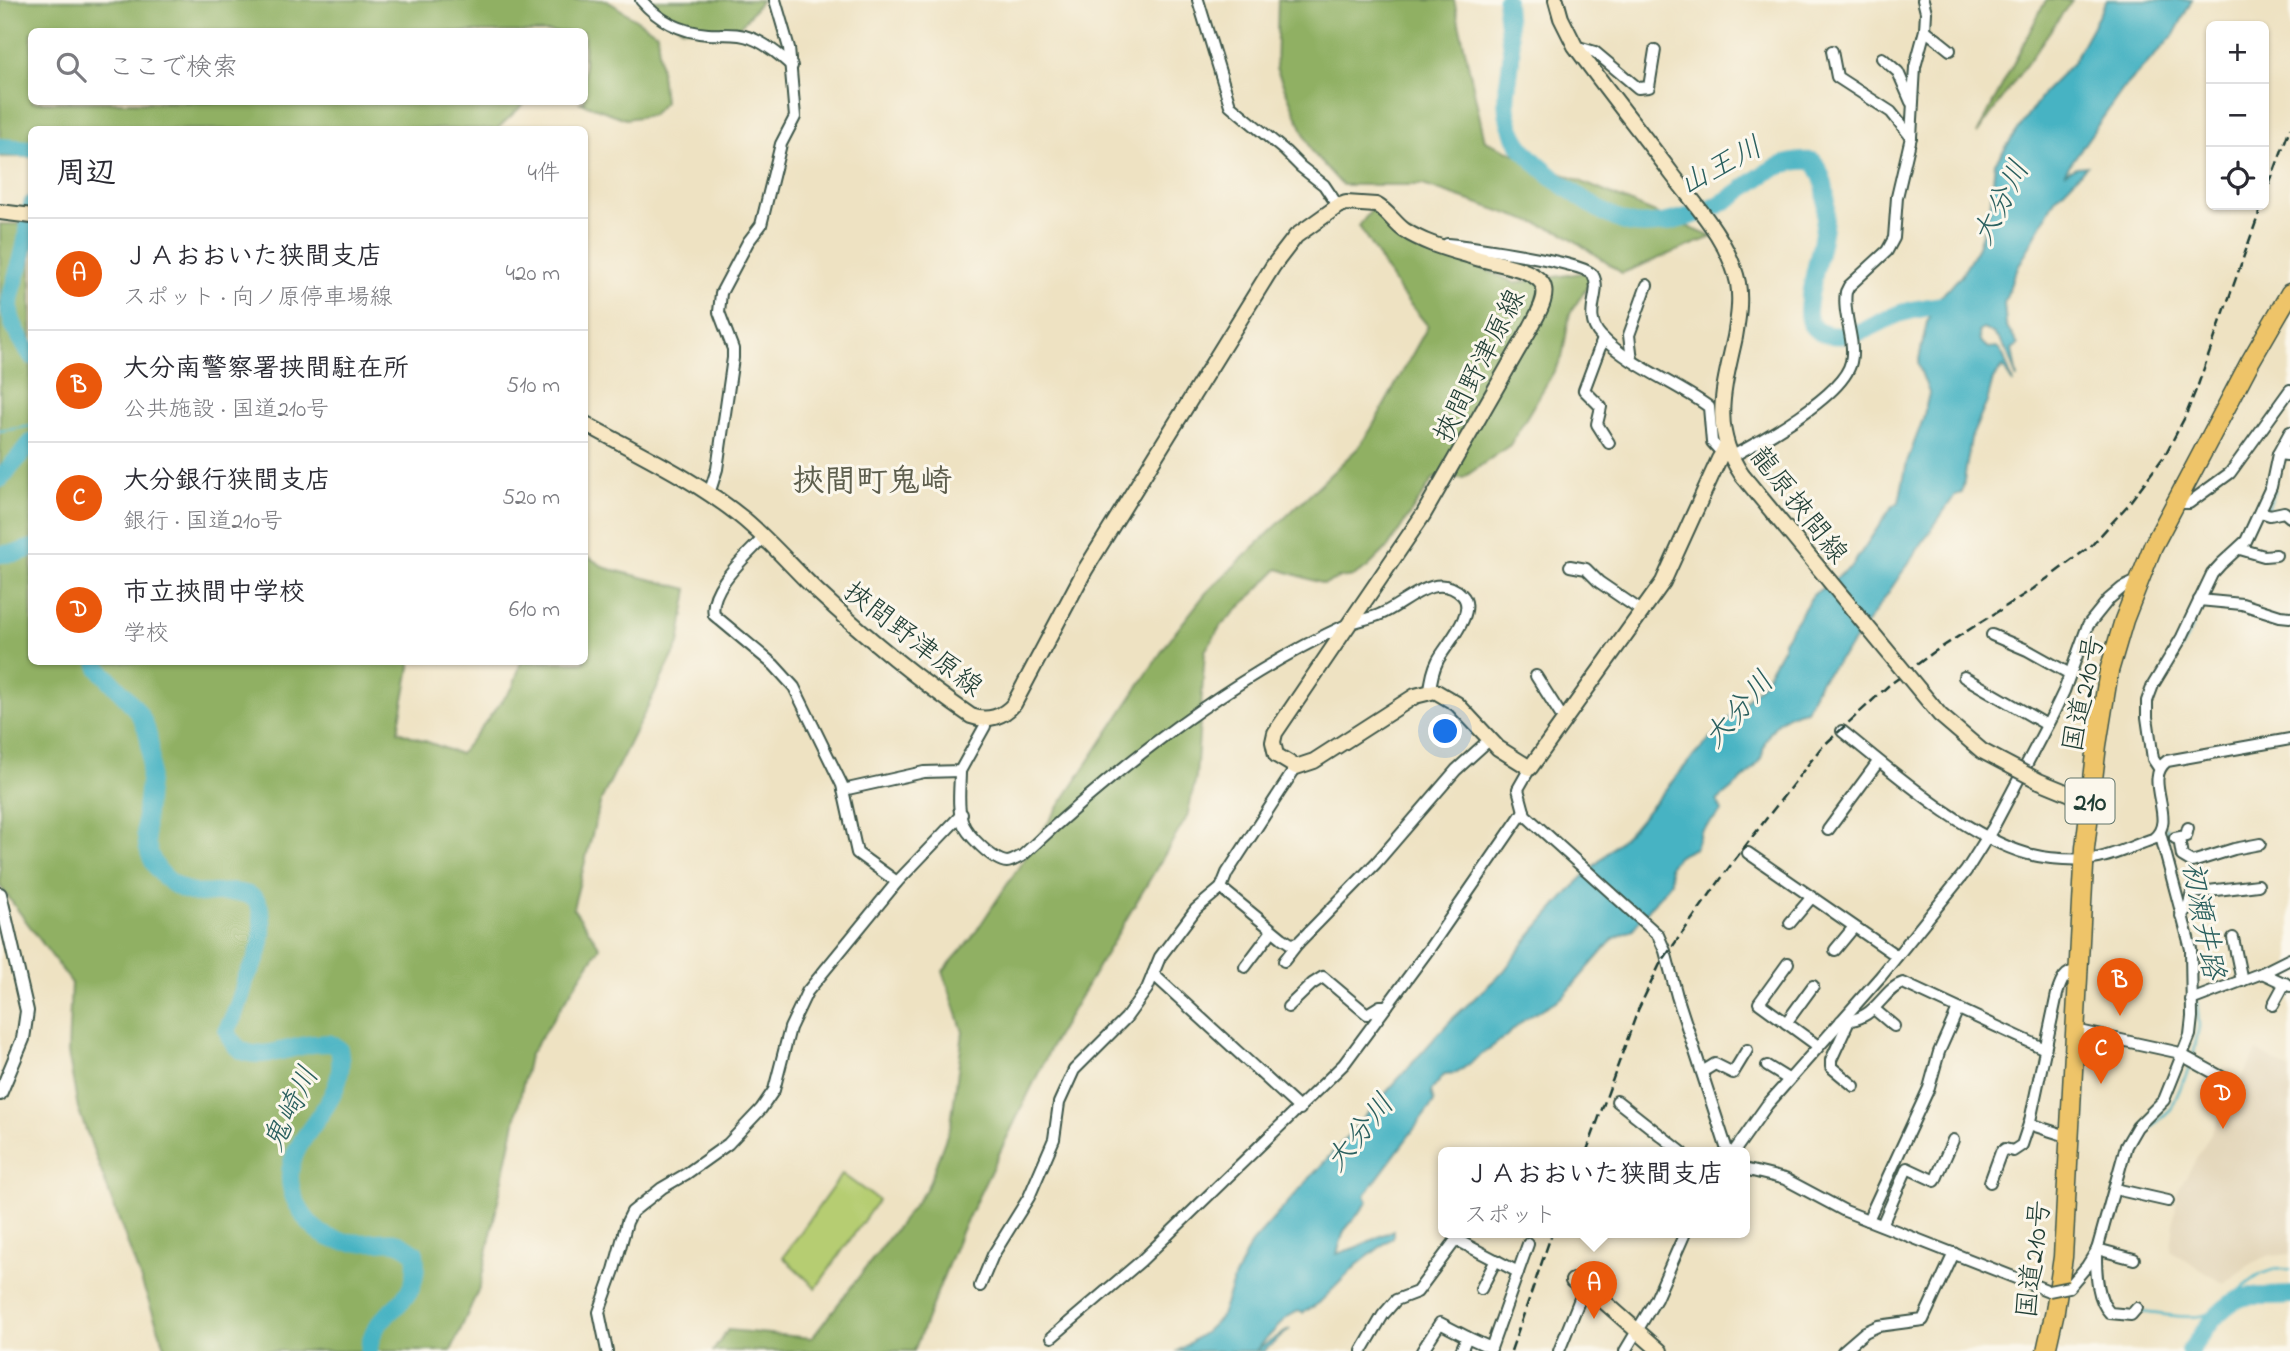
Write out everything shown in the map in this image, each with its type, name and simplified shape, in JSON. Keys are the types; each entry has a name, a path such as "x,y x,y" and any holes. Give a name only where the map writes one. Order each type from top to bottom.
{"highway":[{"name":"国道210号","path":"2046,1351 2061,1275 2085,859 2101,711 2109,671 2137,581 2176,499 2290,293"}],"main road":[{"name":"龍原挾間線","path":"1556,0 1561,18 1575,46 1716,233 1731,260 1739,296 1738,316 1721,406 1722,429 1727,452 1742,475 1940,715 1982,751 2039,781 2090,799"},
{"name":"挾間野津原線","path":"588,425 709,494 737,514 868,637 963,711 973,718 985,719 1003,714 1014,704 1085,570 1278,258 1300,232 1346,203 1376,205 1406,231 1427,242 1532,275 1543,284 1543,301 1531,327 1443,483 1395,560 1348,624 1275,733 1273,742 1276,755 1296,768"},
{"path":"0,212 28,216"},
{"path":"1296,768 1314,761 1415,696 1438,691 1453,700 1489,740 1530,768 1643,612 1669,571 1727,452"},
{"path":"1579,1284 1660,1351"}],"street":[{"path":"641,0 667,23 706,34 735,33 750,37 777,53 792,66"},
{"path":"709,494 717,469 733,358 733,349 720,316 719,302 738,261 761,225 781,144 795,117 792,66 786,32 775,0"},
{"path":"1198,0 1230,105 1324,185 1338,206"},
{"path":"1427,242 1569,263 1584,268 1594,278 1592,320 1593,326 1603,339 1709,407 1712,442 1727,452 1795,418 1829,393 1849,369 1852,359 1845,296 1847,289 1887,251 1894,238 1898,189 1911,136 1915,67 1925,30 1926,12 1923,0"},
{"path":"1925,30 1950,50"},
{"path":"1575,46 1595,52 1638,88 1649,87 1655,50"},
{"path":"1832,51 1837,77 1891,112 1911,136"},
{"path":"1882,58 1898,72 1913,107"},
{"path":"1632,360 1628,338 1647,285"},
{"path":"1603,339 1584,390 1601,407 1597,424 1609,443"},
{"path":"2176,499 2189,503 2231,473 2290,390"},
{"path":"1750,1170 1785,1178 1844,1211 2049,1291 2069,1287 2087,1266 2096,1251 2126,1146 2137,1127 2164,1100 2191,1028 2191,949 2161,836 2163,823 2158,784 2159,768 2153,759 2147,701 2156,678 2182,637 2218,566 2240,549 2261,512 2273,481 2278,454 2290,432"},
{"path":"2278,454 2287,455 2290,451"},
{"path":"2261,512 2270,515 2287,514 2290,502"},
{"path":"764,537 719,588 713,601 714,614 774,665 794,687 843,790 857,853 897,882"},
{"path":"2240,549 2264,556 2276,555"},
{"path":"1570,566 1586,569 1599,582 1643,612"},
{"path":"1735,1147 1788,1079 1845,1021 1966,871 1988,836 2047,725 2070,674 2086,628 2095,614 2119,591 2137,581"},
{"path":"985,719 985,726 960,771 962,822 988,852 1004,862 1011,862 1022,856 1121,768 1273,664 1348,624 1381,614 1427,588 1445,586 1460,593 1467,601 1463,620 1437,663 1430,691"},
{"path":"2199,600 2242,604 2290,617"},
{"path":"1992,635 2027,650 2070,674"},
{"path":"1536,676 1564,720"},
{"path":"1964,677 2047,725"},
{"path":"1842,731 1878,762 1957,818 1988,836 2029,854 2085,859 2104,856 2161,836 2186,836 2188,828"},
{"path":"2159,768 2171,760 2290,738"},
{"path":"1284,961 1298,943 1376,863 1456,770 1489,740"},
{"path":"1828,830 1878,762"},
{"path":"980,1286 993,1255 1029,1198 1054,1139 1059,1103 1074,1070 1126,1018 1147,989 1160,957 1174,935 1196,909 1221,888 1227,873 1296,768"},
{"path":"1530,768 1518,789 1524,811 1533,823 1658,935 1728,1147"},
{"path":"843,790 924,772 960,771"},
{"path":"1052,1337 1141,1261 1344,1064 1429,949 1524,811"},
{"path":"607,1351 599,1312 629,1217 662,1188 728,1144 761,1109 774,1090 790,1028 807,992 897,882 961,814"},
{"path":"2179,838 2182,856 2192,862 2260,844"},
{"path":"1748,853 1896,956"},
{"path":"2181,916 2188,907 2192,893 2258,886"},
{"path":"1221,888 1272,931 1291,944 1298,943"},
{"path":"0,894 27,1011 23,1039 0,1094"},
{"path":"1790,923 1811,898"},
{"path":"1835,950 1853,927"},
{"path":"1245,967 1272,931"},
{"path":"2233,938 2242,981"},
{"path":"2191,1000 2262,973 2290,958"},
{"path":"1788,963 1759,1003 1818,1046"},
{"path":"1990,1182 2001,1152 2005,1149 2012,1151 2022,1145 2059,989 2070,971 2078,971"},
{"path":"2262,973 2288,984 2273,1005"},
{"path":"1153,974 1300,1109"},
{"path":"1288,1007 1323,977 1367,1014 1380,1006 1387,1006"},
{"path":"1854,1086 1830,1067 1845,1021 1874,1009 1893,988 1903,983 2045,1049"},
{"path":"1786,1023 1813,986"},
{"path":"1874,1009 1894,1026"},
{"path":"1868,1220 1928,1088 1939,1052 1958,1009"},
{"path":"2075,1030 2181,1055 2227,1080"},
{"path":"1702,1072 1715,1065 1733,1073 1747,1051"},
{"path":"1767,1066 1788,1079"},
{"path":"1617,1101 1676,1147"},
{"path":"2029,1124 2070,1137"},
{"path":"1882,1226 1907,1168 1935,1181 1953,1140"},
{"path":"2115,1189 2168,1200"},
{"path":"1362,1351 1383,1315 1396,1300 1417,1292 1458,1238"},
{"path":"1462,1238 1518,1272"},
{"path":"1625,1351 1656,1299 1683,1238"},
{"path":"1422,1351 1440,1323 1491,1349 1528,1244"},
{"path":"2096,1251 2134,1259"},
{"path":"2096,1251 2097,1275 2105,1307 2110,1313 2131,1315 2137,1308"},
{"path":"1843,1351 1865,1332 1878,1326 1923,1320 1955,1254"},
{"path":"1481,1289 1496,1260"},
{"path":"1559,1351 1579,1284"},
{"path":"1461,1351 1467,1337"}],"shaded area":[{"path":"2257,1051 2290,1070 2290,1254 2265,1257 2252,1263 2224,1284 2171,1251 2177,1193"}],"green space":[{"path":"0,0 606,0 657,33 664,102 652,115 626,119 587,105 588,28 28,28 28,105 523,105 500,126 28,126 28,157 0,157"},
{"path":"645,0 762,0 738,29 683,29"},
{"path":"1278,0 1454,0 1485,141 1712,237 1622,273 1562,232 1423,185 1342,185 1312,152 1276,68"},
{"path":"2046,0 2072,0 1977,134"},
{"path":"1373,208 1390,226 1515,283 1587,272 1590,283 1570,313 1562,358 1510,445 1463,478 1434,478 1388,547 1367,568 1354,576 1324,584 1278,569 1220,627 1205,651 1196,777 1187,817 1054,1041 961,1232 914,1351 713,1351 728,1330 812,1338 927,1188 951,1124 963,1032 943,971 971,939 1170,639 1206,593 1358,448 1371,429 1428,326 1400,292 1359,226"},
{"path":"0,224 28,224 28,665 410,665 398,731 460,754 513,687 520,665 588,665 588,557 606,568 688,589 679,644 601,800 573,908 600,947 529,1056 480,1286 451,1351 164,1351 165,1346 78,1108 68,1053 71,982 0,886"},
{"path":"842,1174 878,1200 816,1288 783,1257"}],"water":[{"name":"大分川","path":"2107,0 2192,0 2174,35 2123,89 2064,173 2076,167 2087,166 2055,199 2014,275 2004,303 2006,325 2018,345 2012,349 2017,379 2002,343 1983,329 1978,332 1980,341 1988,348 1997,347 2004,357 2013,383 2003,367 1993,379 1987,402 1971,438 1962,493 1955,495 1850,647 1820,681 1806,710 1786,717 1776,725 1768,735 1757,764 1717,801 1722,811 1701,831 1695,848 1678,856 1669,866 1671,882 1632,930 1613,939 1564,996 1524,1020 1457,1073 1445,1074 1431,1091 1434,1102 1365,1195 1368,1202 1344,1231 1337,1254 1393,1230 1393,1237 1357,1265 1319,1303 1303,1313 1298,1311 1287,1317 1256,1350 1290,1329 1264,1351 1178,1351 1220,1318 1250,1245 1450,1021 1504,971 1531,935 1577,883 1634,827 1691,759 1763,683 1783,647 1783,641 1813,595 1852,566 1891,508 1899,502 1907,462 1923,419 1929,393 1918,364 1927,322 1940,297 1961,276 1977,249 1990,209 1995,163 2045,91 2072,64"}],"waterway":[{"name":"山王川","path":"1506,0 1511,48 1506,102 1513,132 1532,159 1591,204 1621,221 1633,224 1670,222 1719,204 1782,165 1813,161 1822,177 1826,195 1823,234 1808,311 1813,327 1820,332 1845,335 1862,331 1901,313 1959,303"},
{"name":"鬼崎川","path":"0,147 28,149"},
{"name":"鬼崎川","path":"28,227 10,308 15,328 28,350"},
{"path":"0,431 28,427"},
{"name":"鬼崎川","path":"0,479 28,447"},
{"name":"初瀬井路","path":"2267,510 2275,491"},
{"name":"鬼崎川","path":"0,554 28,549"},
{"name":"初瀬井路","path":"2180,651 2194,623"},
{"name":"鬼崎川","path":"98,665 139,714 149,739 151,758 146,836 150,854 159,871 175,885 190,892 240,893 255,899 259,905 262,919 261,941 227,1030 233,1043 252,1054 325,1043 339,1049 340,1072 334,1092 299,1146 292,1164 290,1184 305,1217 330,1238 362,1243 395,1242 415,1253 412,1287 379,1324 372,1336 369,1351"},
{"name":"初瀬井路","path":"2166,827 2168,842"},
{"name":"初瀬井路","path":"2193,1057 2199,1026 2197,1002"},
{"name":"初瀬井路","path":"2122,1186 2133,1150 2147,1131 2171,1109 2191,1064"},
{"name":"初瀬井路","path":"2111,1219 2120,1192"},
{"name":"初瀬井路","path":"2139,1312 2200,1316 2222,1305 2253,1279 2277,1269 2290,1270"},
{"path":"2190,1351 2216,1317 2233,1302 2251,1296 2290,1295"}],"railway":[{"path":"2269,185 2290,128"},
{"path":"1588,1147 1638,1010 1660,964 1733,862 1820,749 1888,686 1934,652 2033,589 2091,546 2127,506 2165,455 2198,385 2260,210"},
{"path":"1511,1351 1550,1238"}],"place":[{"name":"大分南警察署挟間駐在所","path":"2120,1016"},
{"name":"大分銀行狭間支店","path":"2101,1084"},
{"name":"市立挾間中学校","path":"2223,1129"},
{"name":"ＪＡおおいた狭間支店","path":"1594,1319"}],"district":[{"name":"挾間町鬼崎","path":"872,480"}]}
